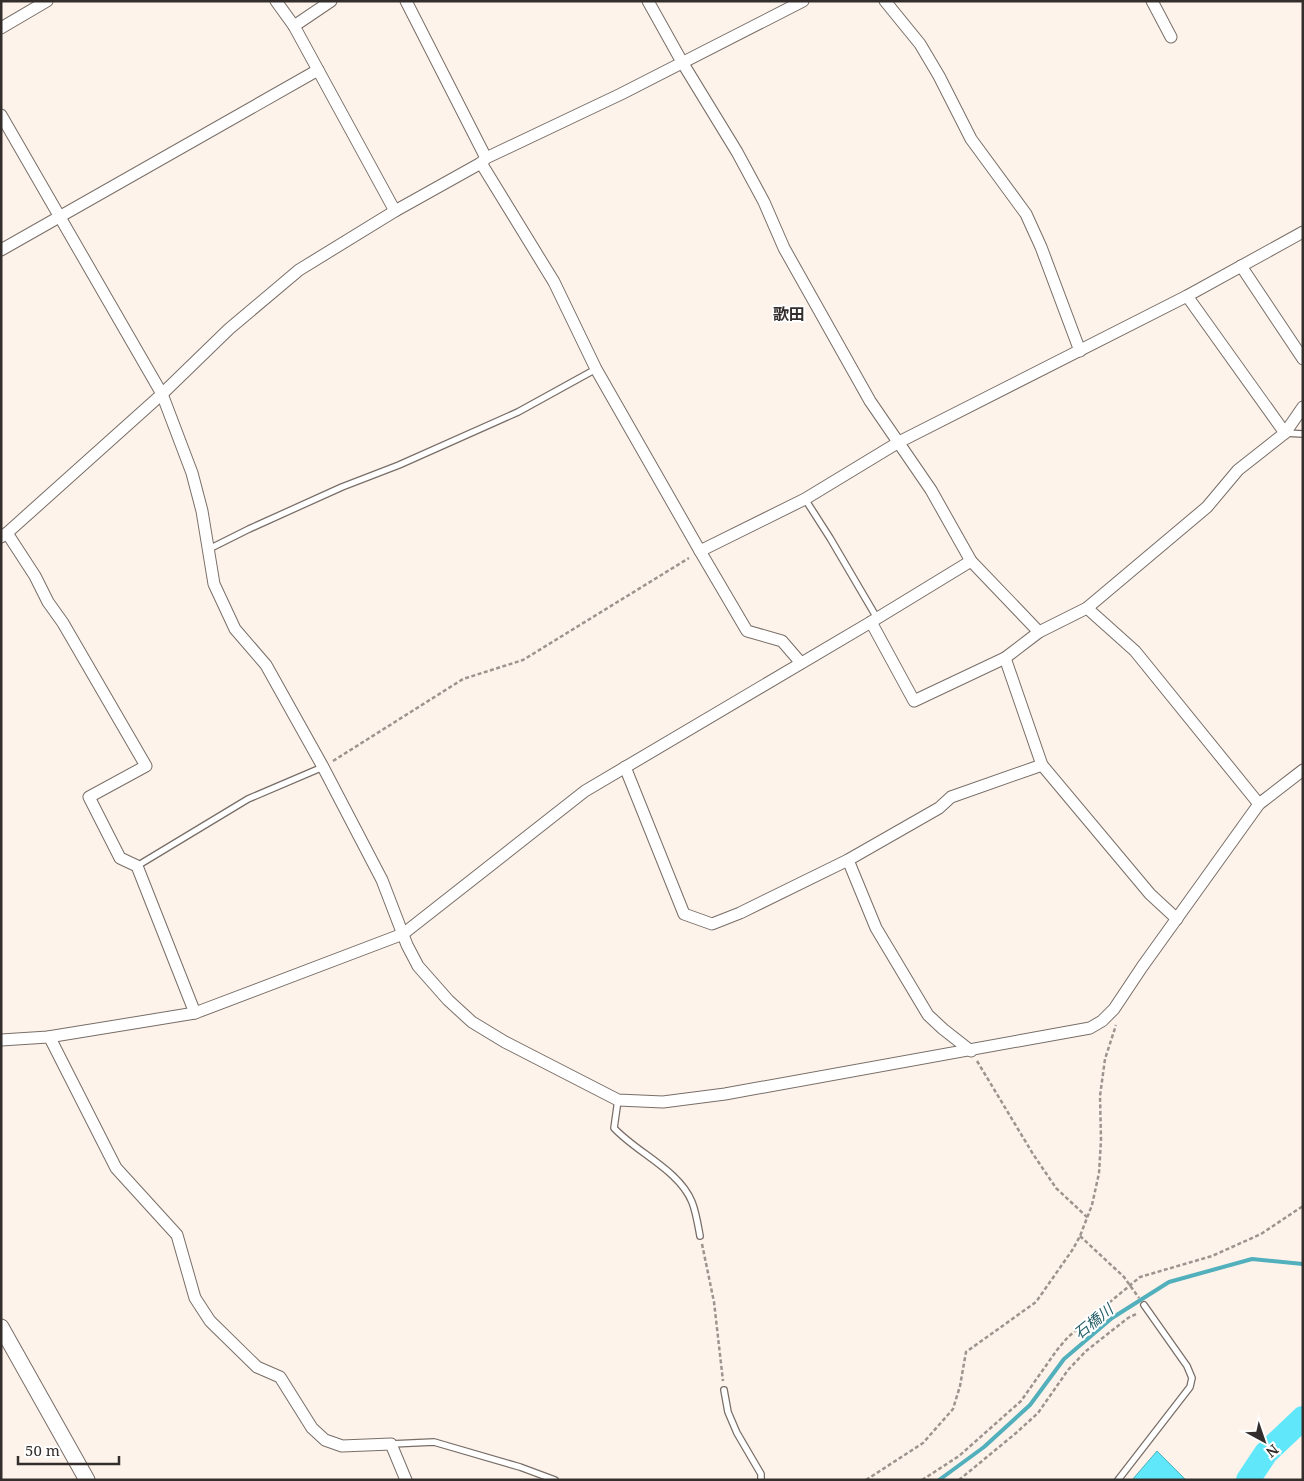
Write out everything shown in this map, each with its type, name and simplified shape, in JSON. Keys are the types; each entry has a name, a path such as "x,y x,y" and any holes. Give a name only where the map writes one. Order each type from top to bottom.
{"street":[{"path":"1,28 47,1"},
{"path":"276,1 294,26 395,211"},
{"path":"294,26 331,1"},
{"path":"406,1 483,160 554,282 596,368 747,632 782,641 801,663"},
{"path":"648,1 682,62 738,152 764,202 784,248 870,401 931,490 971,561 1039,632"},
{"path":"195,1013 137,866 120,858 89,797 146,766 63,623 48,602 35,576 4,535 162,394 229,329 299,270 483,160 621,94 803,1"},
{"path":"885,1 920,44 939,76 971,139 1026,214 1042,247 1080,351"},
{"path":"1152,1 1171,37"},
{"path":"1,250 318,70"},
{"path":"1,115 162,394 192,473 202,511 214,584 235,629 266,665 323,767 382,880 407,945 418,966 448,1000 472,1022 505,1042 618,1100 663,1102 725,1094 1090,1028 1102,1021 1114,1009 1259,804 1303,770"},
{"path":"700,551 805,499 899,442 1187,296 1303,232"},
{"path":"1242,266 1299,346 1303,359"},
{"path":"1187,296 1286,433"},
{"path":"874,620 914,701 1005,658 1039,632 1086,608 1207,507 1238,470 1286,433 1303,407"},
{"path":"1,1040 48,1037 195,1013 404,934 585,791 971,561"},
{"path":"1086,608 1135,651 1259,804"},
{"path":"1005,658 1042,765 1150,894 1177,919"},
{"path":"625,768 684,914 712,924 740,914 848,860 939,808 951,797 1042,765"},
{"path":"848,860 876,928 928,1015 943,1030 971,1051"},
{"path":"48,1037 116,1168 177,1235 195,1298 210,1321 257,1367 280,1377 312,1428 324,1440 342,1446 391,1444 406,1480"},
{"path":"1,1327 87,1480"}],"lane":[{"path":"207,550 342,487 399,465 518,412 596,368"},
{"path":"1286,433 1303,434"},
{"path":"805,499 830,538 874,620"},
{"path":"137,866 248,799 323,767"},
{"path":"618,1100 614,1128 623,1138 680,1183 692,1201 700,1236"},
{"path":"1118,1480 1190,1387 1192,1378 1188,1366 1145,1307"},
{"path":"724,1390 728,1412 736,1433 760,1474 761,1480"},
{"path":"391,1444 434,1442 520,1467 556,1480"}],"path":[{"path":"323,767 463,679 524,660 700,551"},
{"path":"866,1480 923,1442 953,1409 960,1386 966,1352 1036,1302 1080,1236 1092,1205 1099,1173 1101,1140 1100,1096 1105,1059 1116,1024 1114,1009"},
{"path":"971,1051 1033,1154 1056,1188 1088,1218"},
{"path":"922,1480 959,1456 1021,1401 1068,1337 1140,1277 1212,1256 1261,1234 1303,1206"},
{"path":"700,1236 712,1284 724,1390"},
{"path":"1080,1236 1107,1260 1133,1289"},
{"path":"959,1480 1016,1434 1038,1413 1068,1370 1086,1351 1145,1307"}],"water":[{"path":"1157,1451 1186,1480 1132,1480"}],"waterway":[{"name":"石橋川","path":"939,1480 984,1447 1030,1405 1064,1359 1112,1318 1169,1282 1252,1259 1303,1264"},
{"path":"1248,1480 1266,1453 1303,1418"}],"district":[{"name":"歌田","path":"789,314"}]}
